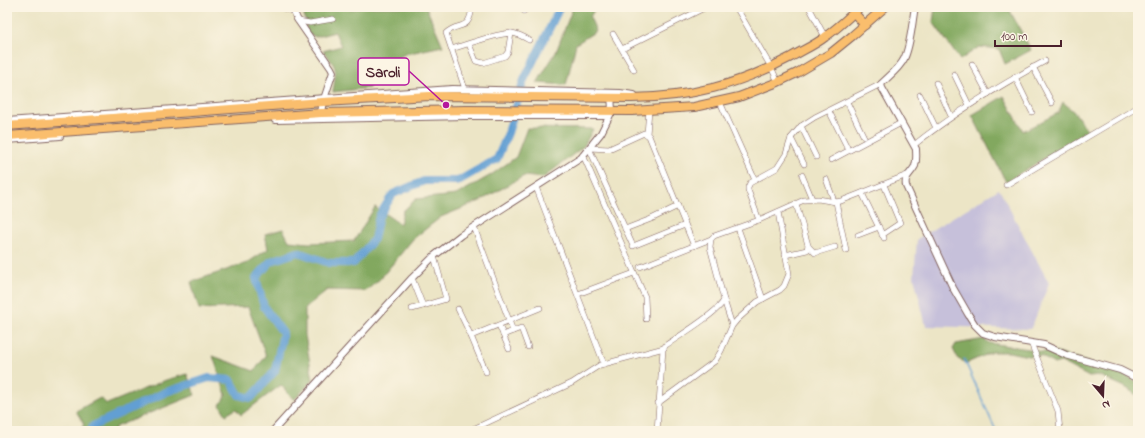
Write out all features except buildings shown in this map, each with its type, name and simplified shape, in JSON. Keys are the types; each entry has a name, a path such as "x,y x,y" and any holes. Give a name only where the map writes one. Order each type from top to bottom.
{"highway":[{"path":"7,136 320,116 611,113 694,107 739,97 797,73 831,53 885,7"},
{"path":"7,126 324,100 506,94 611,95 650,98 689,94 742,80 771,68 825,38 857,10 865,25"}],"street":[{"path":"7,140 320,116 332,76 332,68 298,21 295,9 280,7"},
{"path":"465,89 446,33 464,25 470,20 472,7"},
{"path":"622,49 706,7"},
{"path":"736,7 778,82"},
{"path":"809,7 825,38"},
{"path":"759,220 748,190 750,183 777,168 786,154 791,138 801,126 882,84 895,71 904,58 915,7"},
{"path":"298,21 310,23 333,19"},
{"path":"451,47 511,33 517,34 529,40"},
{"path":"469,44 476,61 483,63 505,56 508,52 511,33"},
{"path":"613,34 634,70"},
{"path":"914,145 951,116 1015,77 1045,61"},
{"path":"972,64 988,94"},
{"path":"1033,67 1052,103"},
{"path":"954,74 969,105"},
{"path":"1015,77 1032,112"},
{"path":"936,83 951,116"},
{"path":"882,84 883,91 916,149 917,158 915,166 907,176 905,181 906,186 953,288 975,325 983,332 995,337 1044,346 1066,355 1120,370 1138,379"},
{"path":"7,121 465,89 506,94"},
{"path":"273,431 412,278 434,256 461,235 581,158 601,133 611,113 611,95"},
{"path":"920,95 936,128"},
{"path":"720,102 755,180"},
{"path":"847,102 864,137"},
{"path":"1006,185 1138,107"},
{"path":"649,110 647,134 694,246"},
{"path":"829,111 846,147"},
{"path":"831,160 901,123"},
{"path":"801,126 816,157"},
{"path":"589,148 609,149 644,133 647,134"},
{"path":"791,138 804,164"},
{"path":"589,148 633,246 685,225"},
{"path":"583,155 645,297 646,319"},
{"path":"802,175 812,199"},
{"path":"640,267 711,239 714,236 759,220 804,200 812,199 835,202 841,201 907,176"},
{"path":"826,179 835,202 846,250"},
{"path":"862,193 883,236 900,223 884,185"},
{"path":"536,187 604,364"},
{"path":"796,204 808,246 815,252 835,247"},
{"path":"625,229 678,206"},
{"path":"658,403 715,361 732,325 762,299 780,290 784,286 789,274 778,212"},
{"path":"474,227 513,331"},
{"path":"738,228 762,299"},
{"path":"858,235 879,228"},
{"path":"711,239 710,247 732,325"},
{"path":"785,255 807,250 808,246"},
{"path":"412,309 446,299 434,256"},
{"path":"578,294 634,273"},
{"path":"412,278 423,306"},
{"path":"657,431 663,350 666,345 713,312 723,303 724,300"},
{"path":"472,336 540,308"},
{"path":"458,309 472,336 486,372"},
{"path":"499,325 509,349"},
{"path":"503,335 521,328 528,347"},
{"path":"1031,343 1058,412 1060,431"},
{"path":"469,431 572,383 604,364 663,350"}],"shaded area":[{"path":"999,189 1049,283 1031,329 926,326 914,277 917,239"}],"green space":[{"path":"309,7 346,7 351,10 361,7 426,7 443,46 405,54 386,65 373,76 369,88 333,92 335,70 332,62 323,51 341,46 335,32 316,37 307,33 303,9"},
{"path":"573,7 596,7 590,17 596,31 576,44 566,85 537,83 556,52"},
{"path":"935,7 1008,7 1031,50 1005,64 999,49 979,47 960,60 933,22"},
{"path":"1004,96 1023,131 1058,113 1063,102 1075,113 1088,131 1006,182 972,115"},
{"path":"527,128 593,129 584,146 543,178 524,176 480,201 441,217 413,239 381,278 366,291 327,290 305,308 305,335 313,380 294,400 281,385 241,415 236,409 226,415 220,405 226,395 213,356 254,371 266,356 248,307 199,309 191,282 247,263 268,249 265,234 283,229 289,241 309,243 354,241 375,207 400,224 403,211 416,199 456,195 491,175 516,157"},
{"path":"984,339 989,343 1042,352 1052,351 1107,368 1129,377 1138,383 1138,396 1125,387 1100,376 1089,377 1061,362 1054,364 1041,356 1028,356 1009,352 992,352 967,363 958,359 953,349 956,344"},
{"path":"187,374 195,395 115,427 115,431 80,431 84,424 76,411 100,398 107,404 166,380"}],"waterway":[{"path":"91,431 93,426 166,392 209,378 231,380 239,395 251,398 275,371 283,333 264,307 256,278 271,261 298,252 329,263 354,263 374,239 379,216 393,194 424,181 458,181 497,159 508,133 524,80 560,7"},
{"path":"964,359 996,431"}],"place":[{"name":"Saroli","path":"446,105"}]}
